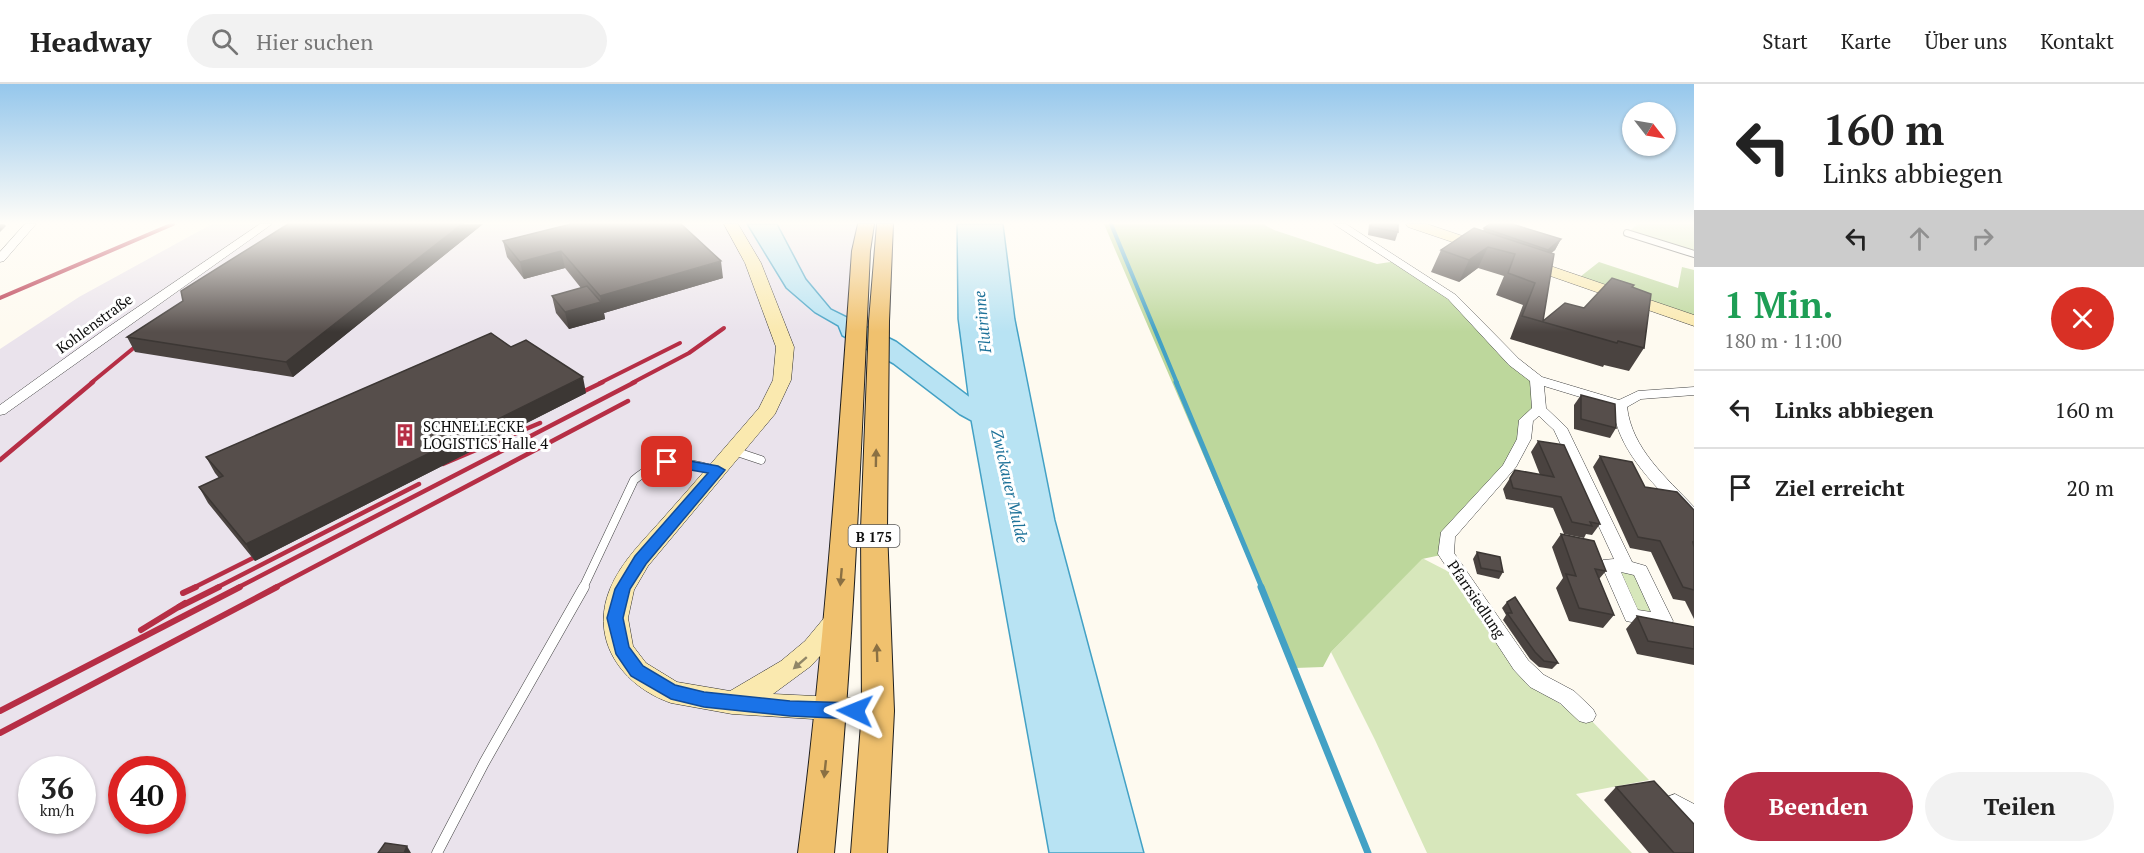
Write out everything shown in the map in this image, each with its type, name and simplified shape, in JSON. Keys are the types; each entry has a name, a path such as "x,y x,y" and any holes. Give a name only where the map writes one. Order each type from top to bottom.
{"main road":[{"name":"B 175","path":"861,260 858,311 866,356 874,529 878,711 870,853"},
{"name":"B 175","path":"816,853 866,356 879,321 883,260"}],"street":[{"name":"Kohlenstraße","path":"0,411 215,260"},
{"path":"751,260 785,347 782,380 768,410 640,560 622,589 615,618 621,649 637,671 671,692 704,700 832,710 878,711"},
{"path":"1395,260 1452,297 1514,362 1537,380 1620,405 1638,395 1694,391"},
{"path":"1517,260 1694,321"},
{"path":"1537,380 1539,409 1560,428 1626,567"},
{"path":"1620,405 1622,425 1640,458 1694,517"},
{"name":"Pfarrsiedlung","path":"1539,409 1526,420 1524,439 1509,467 1447,536 1446,554 1521,665 1537,681 1567,697 1586,715"},
{"path":"732,703 775,681 798,665 818,646 838,619"},
{"path":"1675,804 1694,816"}],"lane":[{"path":"734,451 761,460"},
{"path":"437,853 489,753 582,591 634,480 646,467 667,462 718,470"}],"shaded area":[{"path":"147,260 854,260 831,542 801,853 0,853 0,349 79,297"}],"green space":[{"path":"1119,260 1365,260 1377,264 1397,261 1430,281 1537,380 1539,409 1524,439 1447,535 1446,554 1422,559 1331,652 1323,667 1295,668"},
{"path":"1599,262 1678,288 1682,267 1694,270 1694,321 1576,280"},
{"path":"1422,558 1455,575 1542,691 1574,714 1586,715 1649,780 1576,794 1632,853 1427,853 1331,652"},
{"path":"1609,564 1640,570 1664,621 1632,616"}],"water":[{"path":"769,260 796,260 806,279 831,309 896,341 968,395 958,319 957,260 1008,260 1015,319 1055,520 1144,853 1049,853 971,421 893,364 842,336 838,326 815,313 786,288"}],"building":[{"path":"231,260 416,260 286,362 127,337 183,301 181,291"},
{"path":"569,260 721,261 600,296"},
{"path":"1513,260 1553,260 1543,321 1565,303 1584,308 1612,278 1634,285 1632,287 1651,294 1644,348 1618,341 1617,343 1522,316 1535,283 1508,273"},
{"path":"587,286 601,302 565,312 552,296"},
{"name":"SCHNELLECKE LOGISTICS Halle 4","path":"491,333 511,347 526,340 583,377 246,544 199,487 223,476 206,457"},
{"path":"1581,395 1615,404 1616,428 1581,419"},
{"path":"1538,441 1564,445 1600,524 1590,522 1592,526 1572,522 1561,497 1513,488 1510,478 1515,470 1554,477"},
{"path":"1600,456 1632,462 1645,487 1677,492 1694,510 1694,590 1683,587 1660,541 1638,537"},
{"path":"1561,534 1594,541 1606,571 1595,569 1614,615 1579,608 1566,574 1576,576"},
{"path":"1477,552 1500,557 1503,572 1481,568"},
{"path":"1515,597 1558,663 1544,661 1507,613 1512,613 1507,602"},
{"path":"1637,616 1694,627 1694,649 1648,641"},
{"path":"1654,781 1694,824 1694,853 1674,853 1616,787"},
{"path":"385,843 407,846 404,853 378,853"}],"waterway":[{"path":"1126,260 1177,383"},
{"path":"1176,382 1262,588"},
{"path":"1261,587 1368,853"}],"railway":[{"path":"0,298 89,260"},
{"path":"632,383 689,353 724,328"},
{"path":"91,383 147,337"},
{"path":"600,383 680,343"},
{"path":"0,460 93,382"},
{"path":"572,397 603,382"},
{"path":"237,588 635,382"},
{"path":"274,588 628,401"},
{"path":"443,464 540,423"},
{"path":"216,588 419,484"},
{"path":"193,588 269,550"},
{"path":"183,593 196,587"},
{"path":"179,607 219,587"},
{"path":"0,711 240,587"},
{"path":"0,733 277,587"},
{"path":"141,630 185,603"}],"place":[{"name":"SCHNELLECKE LOGISTICS Halle 4","path":"405,435"}],"route":[{"path":"667,462 718,470 640,560 622,589 615,618 621,649 637,671 671,692 704,700 855,711"}],"water label":[{"name":"Flutrinne","path":"982,322"},
{"name":"Zwickauer Mulde","path":"1010,486"}]}
